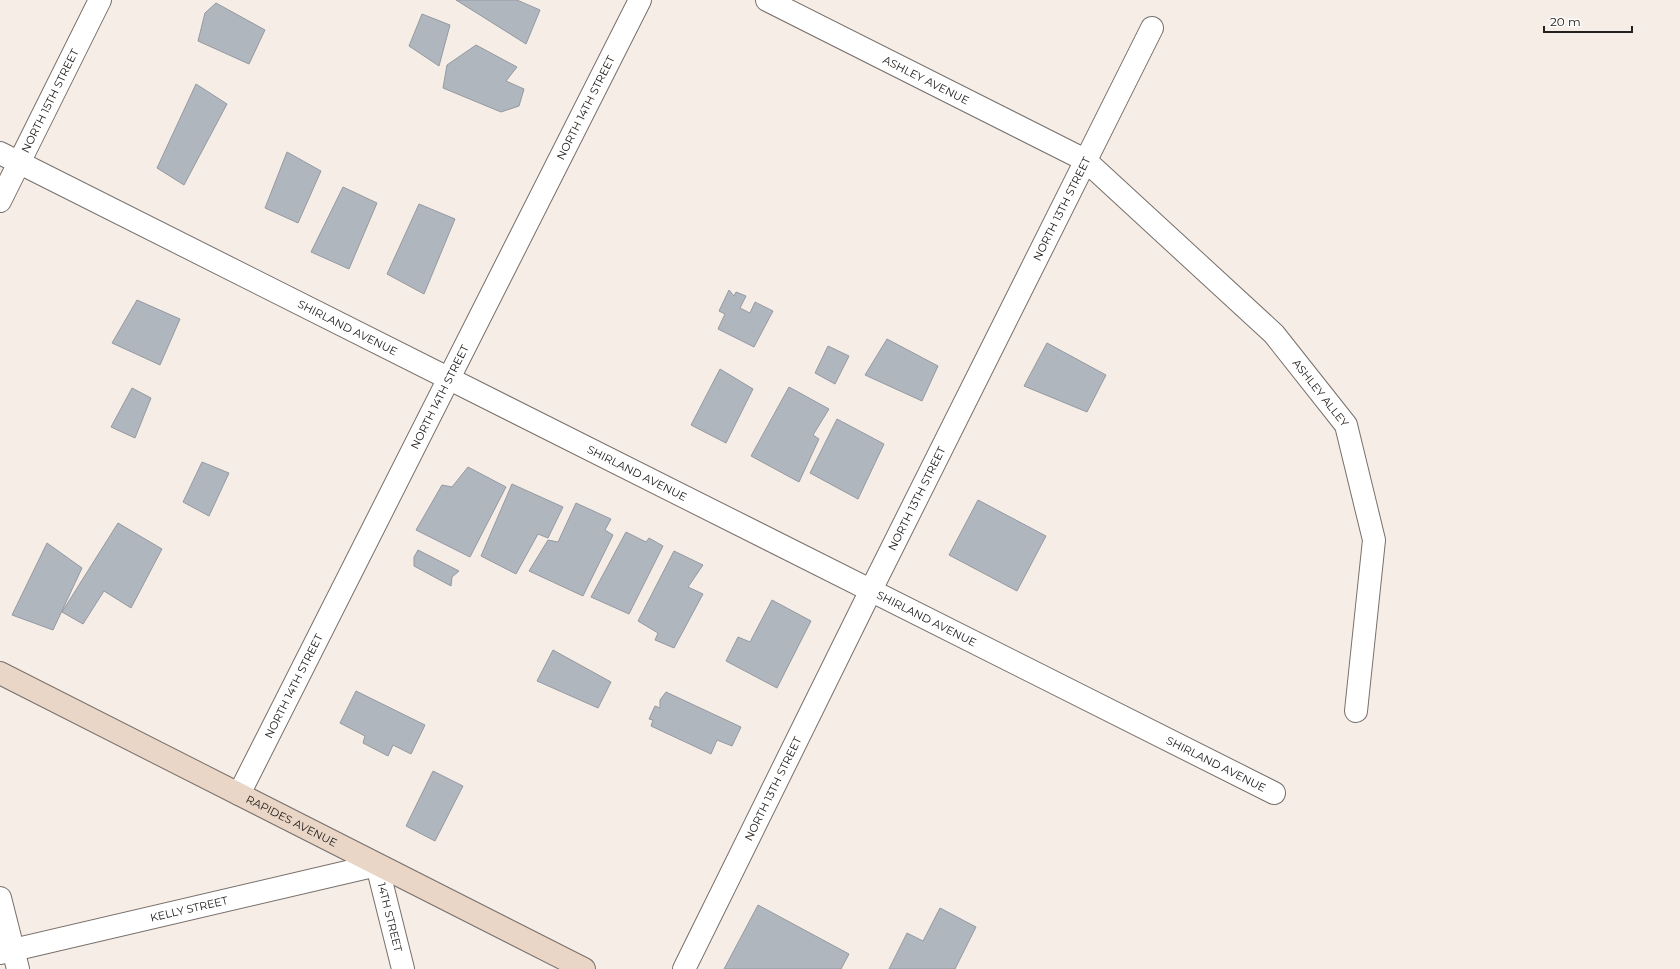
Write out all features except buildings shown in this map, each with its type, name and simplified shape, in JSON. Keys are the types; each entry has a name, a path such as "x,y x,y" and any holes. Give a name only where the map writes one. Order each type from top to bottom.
{"main road":[{"name":"RAPIDES AVENUE","path":"0,672 584,969"}],"street":[{"name":"NORTH 15TH STREET","path":"0,201 100,0"},
{"name":"NORTH 14TH STREET","path":"239,794 640,0"},
{"name":"ASHLEY AVENUE","path":"767,0 1086,160"},
{"name":"NORTH 13TH STREET","path":"684,969 871,590 1152,28"},
{"name":"SHIRLAND AVENUE","path":"0,153 1274,793"},
{"name":"ASHLEY ALLEY","path":"1086,160 1274,334 1346,425 1374,540 1356,711"},
{"name":"KELLY STREET","path":"11,957 377,865"},
{"name":"14TH STREET","path":"377,865 403,969"},
{"path":"0,898 11,957"}]}
